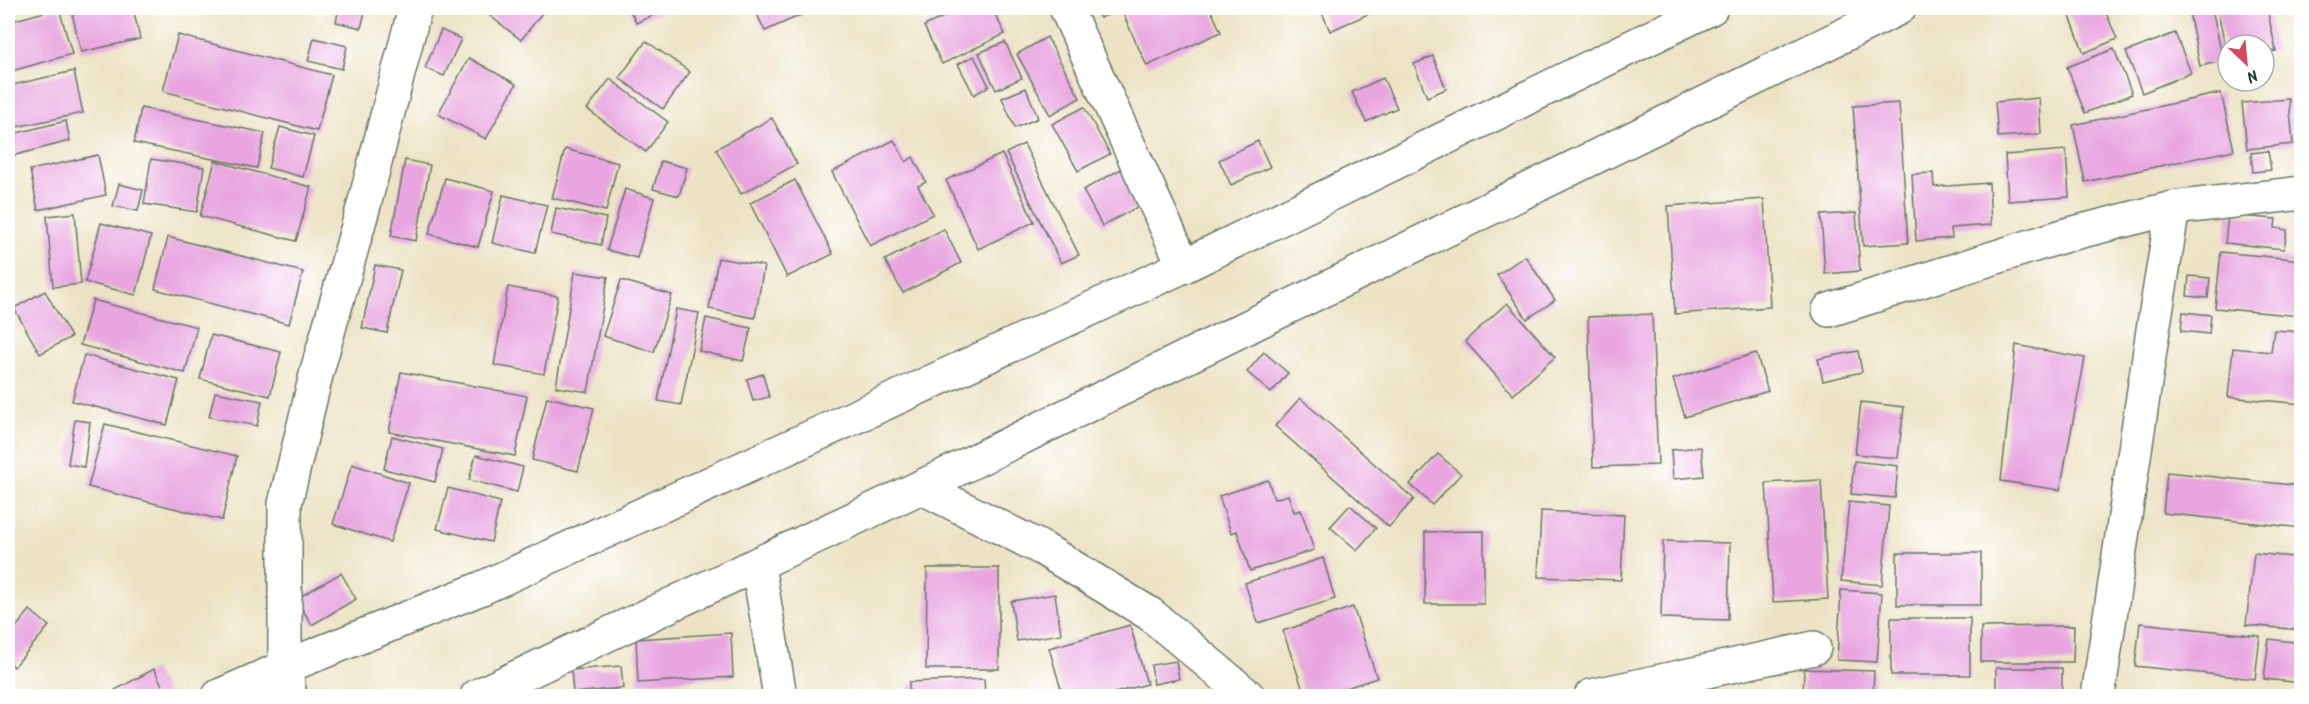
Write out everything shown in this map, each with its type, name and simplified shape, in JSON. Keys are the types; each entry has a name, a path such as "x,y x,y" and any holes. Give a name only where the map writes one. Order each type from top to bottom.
{"street":[{"path":"287,682 285,504 317,371 364,205 415,8"},
{"path":"1066,8 1184,266"},
{"path":"219,696 287,682 482,588 1184,266 1711,8"},
{"path":"477,696 921,487 1899,8"},
{"path":"1829,310 2066,235 2174,208 2301,193"},
{"path":"2098,696 2153,330 2174,208"},
{"path":"921,487 1043,549 1150,614 1248,696"},
{"path":"758,565 780,696"},
{"path":"1591,696 1814,648"}],"building":[{"path":"59,8 72,54 8,72 8,22"},
{"path":"71,8 133,8 140,39 81,52"},
{"path":"339,8 366,8 361,28 336,22"},
{"path":"480,8 546,8 521,40"},
{"path":"629,8 668,8 636,23"},
{"path":"754,8 817,8 765,31"},
{"path":"963,8 992,8 1005,34 942,64 924,26"},
{"path":"1095,8 1123,8 1100,18"},
{"path":"1137,8 1210,8 1221,32 1147,66 1123,14"},
{"path":"1320,8 1371,8 1373,12 1330,31"},
{"path":"2067,8 2104,8 2117,39 2084,53"},
{"path":"2188,8 2212,8 2217,33 2216,63 2200,66"},
{"path":"2217,8 2267,8 2272,33 2223,33"},
{"path":"441,30 461,39 444,76 425,68"},
{"path":"2175,33 2191,73 2142,93 2126,52"},
{"path":"178,35 332,75 317,131 163,91"},
{"path":"1047,37 1080,98 1050,115 1017,54"},
{"path":"314,38 347,46 342,69 308,61"},
{"path":"646,41 690,72 663,109 619,78"},
{"path":"1005,42 1022,78 996,90 979,53"},
{"path":"2114,49 2132,94 2085,113 2067,67"},
{"path":"974,56 989,86 974,95 958,64"},
{"path":"1433,56 1446,89 1427,97 1414,64"},
{"path":"469,58 516,84 486,139 438,114"},
{"path":"74,71 83,113 11,128 8,86"},
{"path":"1383,78 1397,108 1366,122 1352,92"},
{"path":"610,79 668,122 646,152 587,109"},
{"path":"1026,88 1038,118 1015,128 1002,98"},
{"path":"2221,93 2234,150 2085,182 2073,125"},
{"path":"2039,98 2041,134 1998,137 1995,102"},
{"path":"2289,99 2293,144 2247,149 2242,103"},
{"path":"1899,103 1908,243 1863,246 1853,106"},
{"path":"1084,107 1110,154 1078,171 1052,124"},
{"path":"141,108 265,133 257,168 134,143"},
{"path":"772,118 797,164 741,194 716,149"},
{"path":"66,121 70,141 8,157 8,135"},
{"path":"280,127 314,136 303,177 268,168"},
{"path":"894,140 906,162 913,157 926,182 918,186 933,214 870,246 832,172"},
{"path":"1258,141 1270,167 1231,185 1219,160"},
{"path":"1024,144 1079,255 1061,263 1006,153"},
{"path":"565,149 618,163 606,211 552,198"},
{"path":"2066,150 2069,197 2008,201 2005,155"},
{"path":"2268,151 2271,170 2253,172 2251,153"},
{"path":"1002,154 1034,222 978,249 946,180"},
{"path":"98,155 106,195 38,210 30,170"},
{"path":"151,159 204,167 197,212 144,204"},
{"path":"405,160 430,165 416,241 391,236"},
{"path":"215,161 311,187 296,241 200,216"},
{"path":"661,161 687,168 679,196 653,189"},
{"path":"1123,168 1143,204 1102,226 1083,190"},
{"path":"1933,173 1934,187 1989,183 1991,225 1951,228 1952,238 1916,241 1912,174"},
{"path":"445,178 494,191 478,247 429,234"},
{"path":"795,180 833,254 787,277 750,203"},
{"path":"119,184 143,190 138,211 113,206"},
{"path":"625,189 654,198 637,258 607,250"},
{"path":"503,195 547,205 535,253 492,243"},
{"path":"1764,199 1770,307 1675,314 1668,206"},
{"path":"556,208 606,218 601,245 551,234"},
{"path":"75,213 81,284 53,287 47,216"},
{"path":"1856,213 1860,271 1825,274 1821,215"},
{"path":"2228,215 2276,219 2275,228 2287,230 2284,249 2225,243"},
{"path":"101,223 151,236 136,295 85,282"},
{"path":"944,229 961,263 903,293 885,260"},
{"path":"168,237 303,272 289,324 155,289"},
{"path":"2221,252 2302,260 2299,316 2215,308"},
{"path":"1525,256 1555,300 1527,319 1497,275"},
{"path":"718,258 764,266 755,318 709,309"},
{"path":"375,265 401,270 387,333 362,328"},
{"path":"575,272 608,277 588,392 556,387"},
{"path":"2189,276 2210,278 2208,298 2187,296"},
{"path":"621,280 672,295 654,352 603,336"},
{"path":"508,287 558,296 544,374 494,365"},
{"path":"45,291 71,337 40,354 14,308"},
{"path":"93,300 197,327 185,373 80,345"},
{"path":"1507,303 1555,357 1513,395 1465,341"},
{"path":"676,309 699,313 681,405 658,401"},
{"path":"2183,312 2211,315 2209,334 2181,331"},
{"path":"1652,314 1658,465 1593,467 1588,317"},
{"path":"706,318 751,328 743,361 699,351"},
{"path":"2274,330 2302,332 2302,404 2228,397 2233,348 2271,352"},
{"path":"211,335 281,352 270,396 200,379"},
{"path":"2016,345 2085,358 2060,490 2001,481"},
{"path":"1858,351 1862,372 1823,381 1818,359"},
{"path":"1264,352 1288,373 1271,393 1247,372"},
{"path":"1756,353 1768,391 1685,417 1673,379"},
{"path":"84,355 179,380 167,425 72,401"},
{"path":"401,372 527,396 515,456 389,432"},
{"path":"763,374 769,397 753,401 747,379"},
{"path":"215,392 262,401 257,426 209,417"},
{"path":"547,397 594,408 578,471 532,460"},
{"path":"1300,398 1414,499 1389,527 1275,426"},
{"path":"1861,402 1904,407 1898,458 1855,454"},
{"path":"75,420 90,422 84,467 68,464"},
{"path":"105,424 237,456 222,520 88,487"},
{"path":"392,436 443,449 435,482 384,469"},
{"path":"1701,447 1704,476 1673,479 1671,450"},
{"path":"1438,454 1461,474 1432,505 1410,484"},
{"path":"476,455 523,467 517,492 469,480"},
{"path":"1854,461 1898,466 1895,498 1851,494"},
{"path":"352,464 409,483 390,542 333,524"},
{"path":"2167,472 2302,486 2302,528 2163,513"},
{"path":"1268,480 1274,499 1288,495 1294,512 1301,510 1314,550 1250,571 1237,531 1231,533 1219,496"},
{"path":"1821,480 1828,599 1773,602 1766,483"},
{"path":"448,488 500,502 491,542 437,529"},
{"path":"1849,502 1889,506 1882,585 1841,581"},
{"path":"1350,505 1376,528 1357,550 1330,527"},
{"path":"1541,511 1624,515 1621,580 1538,577"},
{"path":"1484,531 1484,604 1425,604 1425,532"},
{"path":"1663,541 1730,543 1728,620 1661,618"},
{"path":"1897,553 1981,553 1981,605 1897,605"},
{"path":"2254,553 2302,558 2302,630 2246,625"},
{"path":"1323,558 1335,599 1258,623 1245,583"},
{"path":"927,568 999,568 999,669 926,669"},
{"path":"341,573 356,599 312,625 296,599"},
{"path":"1841,590 1882,593 1877,662 1837,660"},
{"path":"1055,594 1061,634 1017,641 1011,601"},
{"path":"1353,607 1377,678 1321,696 1305,696 1283,631"},
{"path":"30,610 49,626 14,667 8,661 8,637"},
{"path":"1891,618 1970,618 1970,675 1891,675"},
{"path":"2140,623 2260,636 2255,679 2135,666"},
{"path":"1130,625 1147,684 1104,696 1063,696 1049,648"},
{"path":"2074,626 2073,662 1981,662 1981,627"},
{"path":"731,633 733,677 638,683 636,639"},
{"path":"2269,639 2302,643 2302,683 2264,679"},
{"path":"1176,661 1179,679 1154,684 1151,665"},
{"path":"621,666 623,688 573,693 571,670"},
{"path":"1996,668 2062,668 2062,696 1996,696"},
{"path":"154,669 167,695 118,696 115,690"},
{"path":"1804,669 1874,671 1873,696 1803,696"},
{"path":"984,679 985,696 909,696 909,682"}]}
